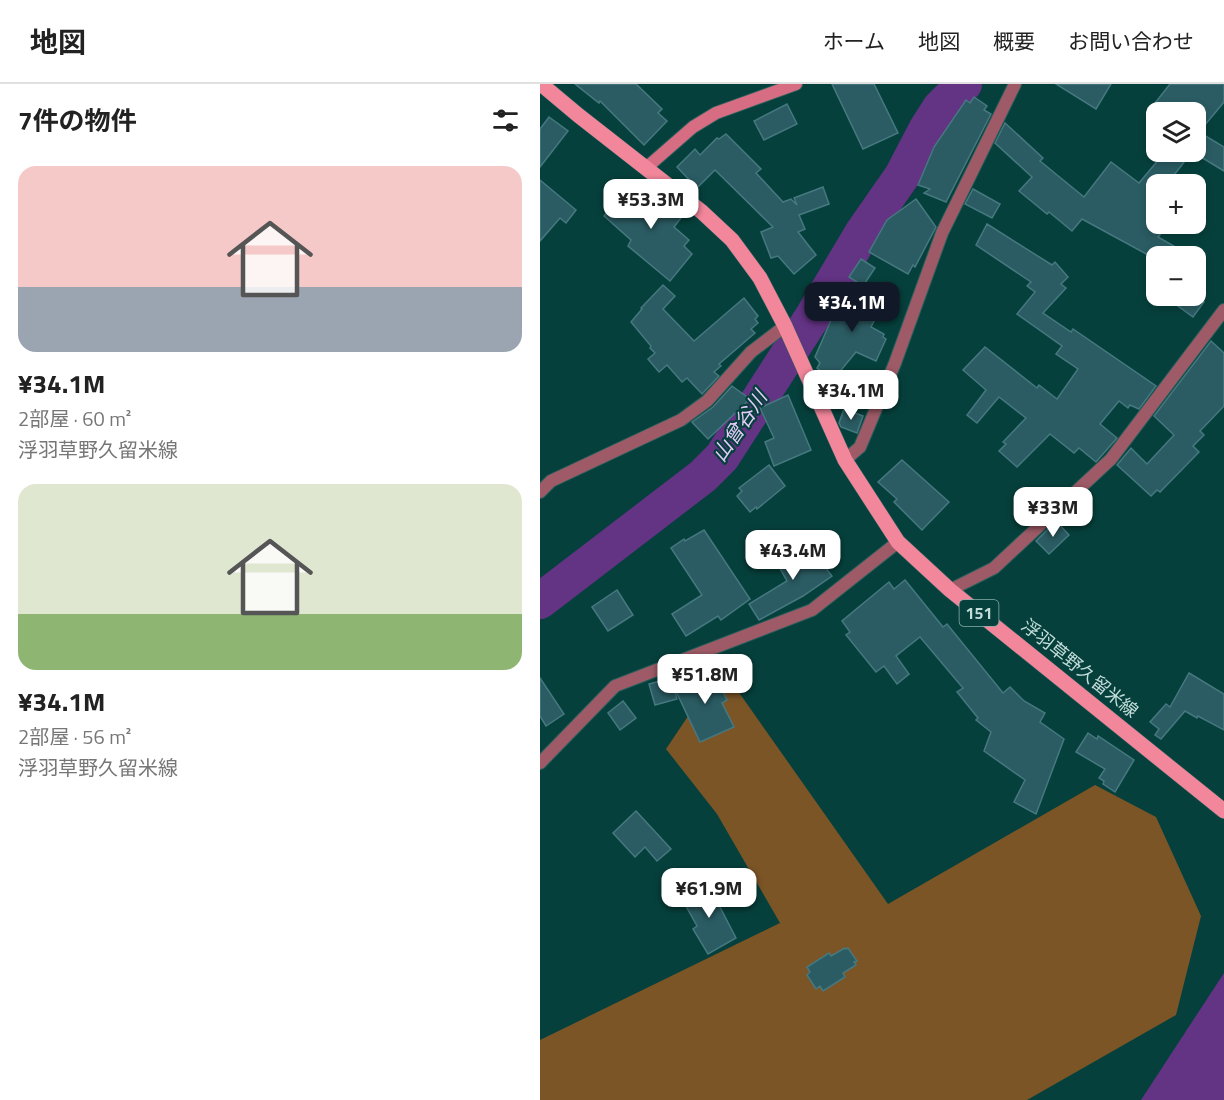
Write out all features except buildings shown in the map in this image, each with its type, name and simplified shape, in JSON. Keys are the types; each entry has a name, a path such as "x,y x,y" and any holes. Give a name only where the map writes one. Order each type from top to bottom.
{"main road":[{"name":"浮羽草野久留米線","path":"541,84 702,212 732,240 760,278 788,330 844,460 898,542 950,590 1224,811"}],"street":[{"path":"646,168 693,127 716,113 796,84"},
{"path":"844,460 860,447 895,363 942,234 1015,84"},
{"path":"950,590 994,568 1111,459 1224,310"},
{"path":"540,492 551,481 681,420 707,401 751,352 788,330"},
{"path":"540,763 615,686 812,610 898,542"}],"shaded area":[{"path":"721,667 888,904 1095,785 1156,817 1201,916 1176,1015 1027,1100 540,1100 540,1040 780,923 717,814 666,749"},
{"path":"1224,973 1224,1100 1141,1100"}],"waterway":[{"name":"山曾谷川","path":"540,601 703,476 722,457 813,316 863,232 902,176 940,108 964,84"}]}
